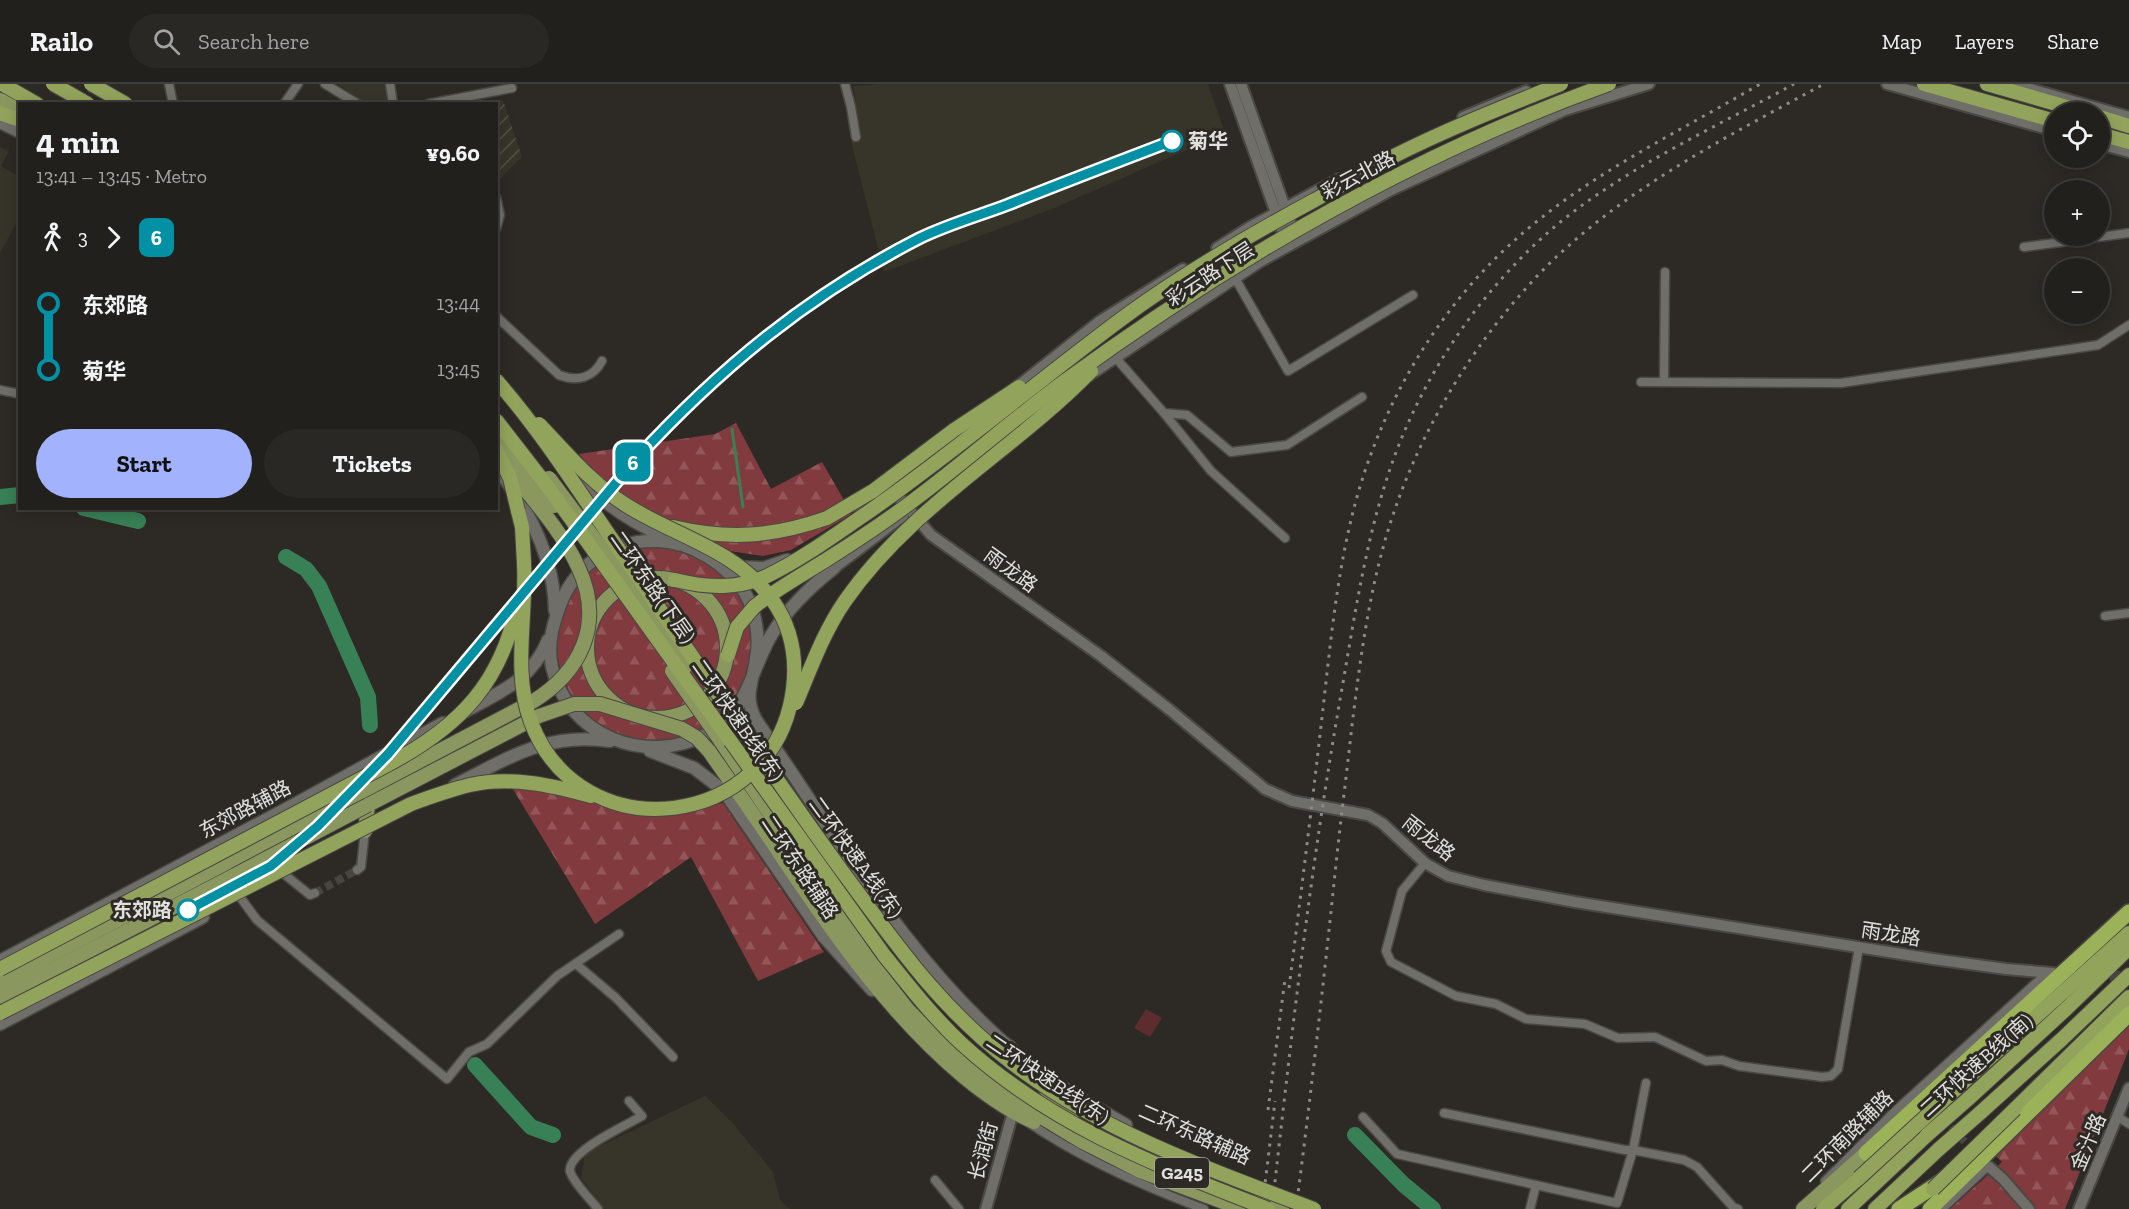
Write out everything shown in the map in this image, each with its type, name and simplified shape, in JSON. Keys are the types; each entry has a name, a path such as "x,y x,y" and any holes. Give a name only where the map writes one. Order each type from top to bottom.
{"highway":[{"path":"53,84 84,102"},
{"path":"92,84 123,102"},
{"name":"彩云北路","path":"1130,313 1174,281 1242,239 1390,158 1561,84"},
{"name":"彩云北路","path":"1140,328 1259,251 1355,198 1432,158 1540,110 1609,84"},
{"path":"1924,84 2044,118"},
{"path":"1987,84 2049,102"},
{"path":"1,85 31,102"},
{"path":"0,112 18,119"},
{"path":"2110,120 2129,126"},
{"path":"2110,137 2129,142"},
{"path":"661,524 702,534 754,535 780,532 827,518 873,491 964,423 1130,313"},
{"path":"675,580 707,586 730,586 755,581 782,568 838,533 914,480 1031,387 1130,313"},
{"path":"728,655 737,627 754,607 893,516 1046,395 1140,328"},
{"path":"0,1014 401,809 447,791 472,784 517,781 538,783 660,810 701,803 719,795 741,781 760,763 772,747 784,729 833,619 880,558 939,501 1060,402 1107,355 1140,328"},
{"name":"二环快速A线(东)","path":"498,383 508,393 574,485 827,851 896,945 946,1004 1013,1064 1082,1109 1164,1150 1314,1209"},
{"path":"508,393 602,488 627,506 702,542 739,566 763,589 782,617 792,645 794,679 786,717 772,747"},
{"name":"二环快速B线(东)","path":"498,423 548,487 884,956 942,1024 971,1052 1000,1074 1074,1124 1138,1157 1268,1209"},
{"path":"498,456 510,478 522,527 525,593 522,668 531,723 545,748 567,774 584,787 610,800"},
{"path":"0,969 395,761 440,733 474,700 489,680 499,660 516,613 524,563"},
{"path":"1866,1153 2129,912"},
{"path":"1824,1209 2129,933"},
{"name":"二环快速B线(南)","path":"1848,1209 2066,1009 2129,948"},
{"path":"1875,1209 2129,975"},
{"path":"1930,1209 2129,997"},
{"path":"1913,1209 2129,1014"},
{"path":"1899,1209 1974,1159 2019,1113"}],"main road":[{"path":"47,84 78,102"},
{"path":"0,100 18,110"},
{"path":"0,122 18,131"},
{"path":"0,1024 365,831 522,752 545,743 568,739 600,740 644,747 676,745 709,733 736,710 746,695 753,676 758,638 751,606 745,593 726,570 708,557 645,528 622,515 597,496 498,383"},
{"name":"二环东路(下层)","path":"498,417 543,471 606,554 893,970 1015,1109"},
{"name":"二环东路(下层)","path":"498,437 595,561 720,740 839,917 882,978 918,1020 968,1057 1026,1093 1084,1135 1146,1173 1242,1209"},
{"path":"498,455 557,533 580,570 586,589 588,607 585,659 591,680 608,701 630,713 682,729 704,744 826,921 881,993 914,1030"},
{"path":"498,471 529,514 544,552 554,593 553,625"},
{"name":"G245","path":"628,745 615,741 580,717 563,694 552,668 550,653 553,625 561,601 571,582 584,567 598,555 614,547 646,540 689,547 729,566 752,569 777,564 808,548"},
{"name":"G245","path":"753,676 766,645 780,622 802,596 834,568"},
{"path":"0,982 532,702 557,685 569,672 578,659 600,609 623,587 644,579 675,580 702,594 722,617 728,636 728,655 721,675 700,701 679,714 643,717 600,704 583,703 563,706 538,716 0,997"},
{"name":"东郊路辅路","path":"0,961 507,688 522,678 534,665 546,645 553,625"},
{"name":"二环东路辅路","path":"753,676 749,703 761,726 850,857 920,954 958,1000 1009,1047 1065,1089 1136,1130 1177,1150 1323,1209"},
{"name":"二环东路辅路","path":"628,745 670,757 694,768 715,782 732,801 824,937 861,979 914,1030"},
{"path":"365,831 368,805"},
{"path":"234,875 284,874"},
{"name":"G245","path":"914,1030 960,1074 1015,1109 1084,1135"},
{"name":"G245","path":"1009,1047 1032,1070 1064,1112 1080,1125 1105,1139"},
{"name":"二环东路(下层)","path":"1084,1135 1105,1139 1157,1163 1282,1209"},
{"path":"1803,1209 1866,1153"},
{"path":"1811,1209 1866,1153"}],"street":[{"path":"83,102 92,84"},
{"path":"169,84 173,102"},
{"path":"285,102 298,84"},
{"path":"325,84 354,102"},
{"path":"390,84 393,102"},
{"path":"844,84 856,137"},
{"path":"1230,84 1293,244"},
{"path":"1241,84 1280,211"},
{"name":"彩云路下层","path":"808,548 890,487 1107,317 1250,227 1402,145 1543,84"},
{"name":"彩云路下层","path":"834,568 993,443 1235,278 1389,191 1565,110 1649,84"},
{"path":"1887,84 2044,128"},
{"path":"2013,84 2129,117"},
{"path":"438,102 512,88"},
{"path":"2110,147 2129,152"},
{"path":"498,206 500,215 498,222"},
{"path":"2024,247 2129,233"},
{"path":"1664,382 1665,272"},
{"path":"1235,278 1288,371 1413,295"},
{"path":"498,318 559,375 569,379 583,378 596,372 602,361"},
{"path":"1641,382 1841,383 2098,345 2129,325"},
{"path":"1116,357 1211,471 1285,538"},
{"path":"0,390 18,394"},
{"path":"1164,413 1187,415 1231,452 1287,445 1362,397"},
{"name":"雨龙路","path":"890,487 931,535 1101,656 1265,789 1292,801 1368,815 1382,823 1425,862 1448,876 1575,902 1985,966 2050,973"},
{"path":"2105,616 2129,613"},
{"path":"357,870 361,867 365,831"},
{"path":"1425,862 1402,891 1386,951 1391,962 1456,996 1496,1004 1526,1019 1585,1024 1618,1038 1655,1037 1706,1061 1722,1060 1738,1066 1822,1077 1832,1076 1838,1069 1859,947"},
{"path":"284,874 310,895 315,893"},
{"path":"240,897 257,920 447,1078 470,1052 487,1044 557,976 619,934"},
{"path":"576,964 616,998 673,1057"},
{"name":"二环南路辅路","path":"1798,1209 1918,1092 2050,973"},
{"path":"1363,1117 1397,1154 1617,1203 1633,1150 1646,1083"},
{"name":"金汁路","path":"2079,1209 2129,1088"},
{"path":"598,1209 572,1177 571,1164 585,1149 642,1116 629,1101"},
{"path":"1015,1109 1064,1144 1104,1167 1149,1188 1204,1209"},
{"name":"长润街","path":"986,1209 1015,1109"},
{"path":"1444,1113 1684,1160 1697,1167 1733,1207 1738,1209"},
{"path":"1942,1209 1987,1165 2003,1179 2029,1209"},
{"path":"935,1180 959,1209"},
{"path":"1530,1209 1536,1185"}],"shaded area":[{"path":"338,84 386,84 388,102 364,102"},
{"path":"880,84 1208,84 1225,133 1052,209 884,272 851,141 861,136 853,86"},
{"path":"503,100 522,157 498,181 498,102 491,102"},
{"path":"0,147 9,151 1,166 18,176 18,220 0,253"},
{"path":"1146,1009 1162,1018 1150,1037 1134,1028"},
{"path":"705,1096 734,1125 773,1172 780,1200 790,1209 604,1209 581,1178 585,1153"}],"green space":[{"path":"736,423 771,489 822,462 852,514 791,550 763,556 716,549 619,508 579,454 715,434"},
{"path":"664,547 700,558 723,575 735,590 744,607 750,625 750,663 744,681 735,698 723,713 708,725 691,734 673,740 644,741 608,730 579,706 568,690 558,663 557,634 568,598 592,569 608,558 635,548"},
{"path":"511,786 663,812 723,803 824,952 758,981 691,857 595,924"},
{"path":"2129,1026 2129,1049 2065,1209 1950,1209 2002,1162 1994,1154"}],"waterway":[{"path":"732,429 743,507"},
{"path":"0,497 18,495"},
{"path":"92,510 138,521"},
{"path":"286,557 306,569 319,586 368,697 370,725"},
{"path":"475,1065 531,1127 553,1135"},
{"path":"1355,1135 1403,1184 1433,1209"}],"tunnel":[{"path":"315,893 357,870"},
{"path":"2095,975 2129,976"},
{"path":"1943,1118 1975,1153"}],"railway":[{"path":"1289,988 1341,571 1351,520 1362,481 1392,404 1434,333 1458,300 1515,240 1572,195 1602,175 1760,84"},
{"path":"1272,1209 1311,887 1352,630 1379,503 1400,442 1413,413 1427,384 1461,330 1500,281 1544,236 1571,213 1632,172 1794,84"},
{"path":"1296,1209 1363,645 1372,593 1385,541 1405,482 1420,449 1453,386 1494,326 1541,272 1572,243 1639,191 1675,168 1712,145 1824,84"},
{"path":"1268,1110 1285,979"},
{"path":"1262,1209 1275,1101"}],"metro line":[{"name":"6","path":"188,910 271,866 318,826 355,790 388,754 636,459 724,370 789,318 855,275 920,238 1172,141"}],"place":[{"name":"菊华","path":"1172,141"},
{"name":"东郊路","path":"188,910"}]}
